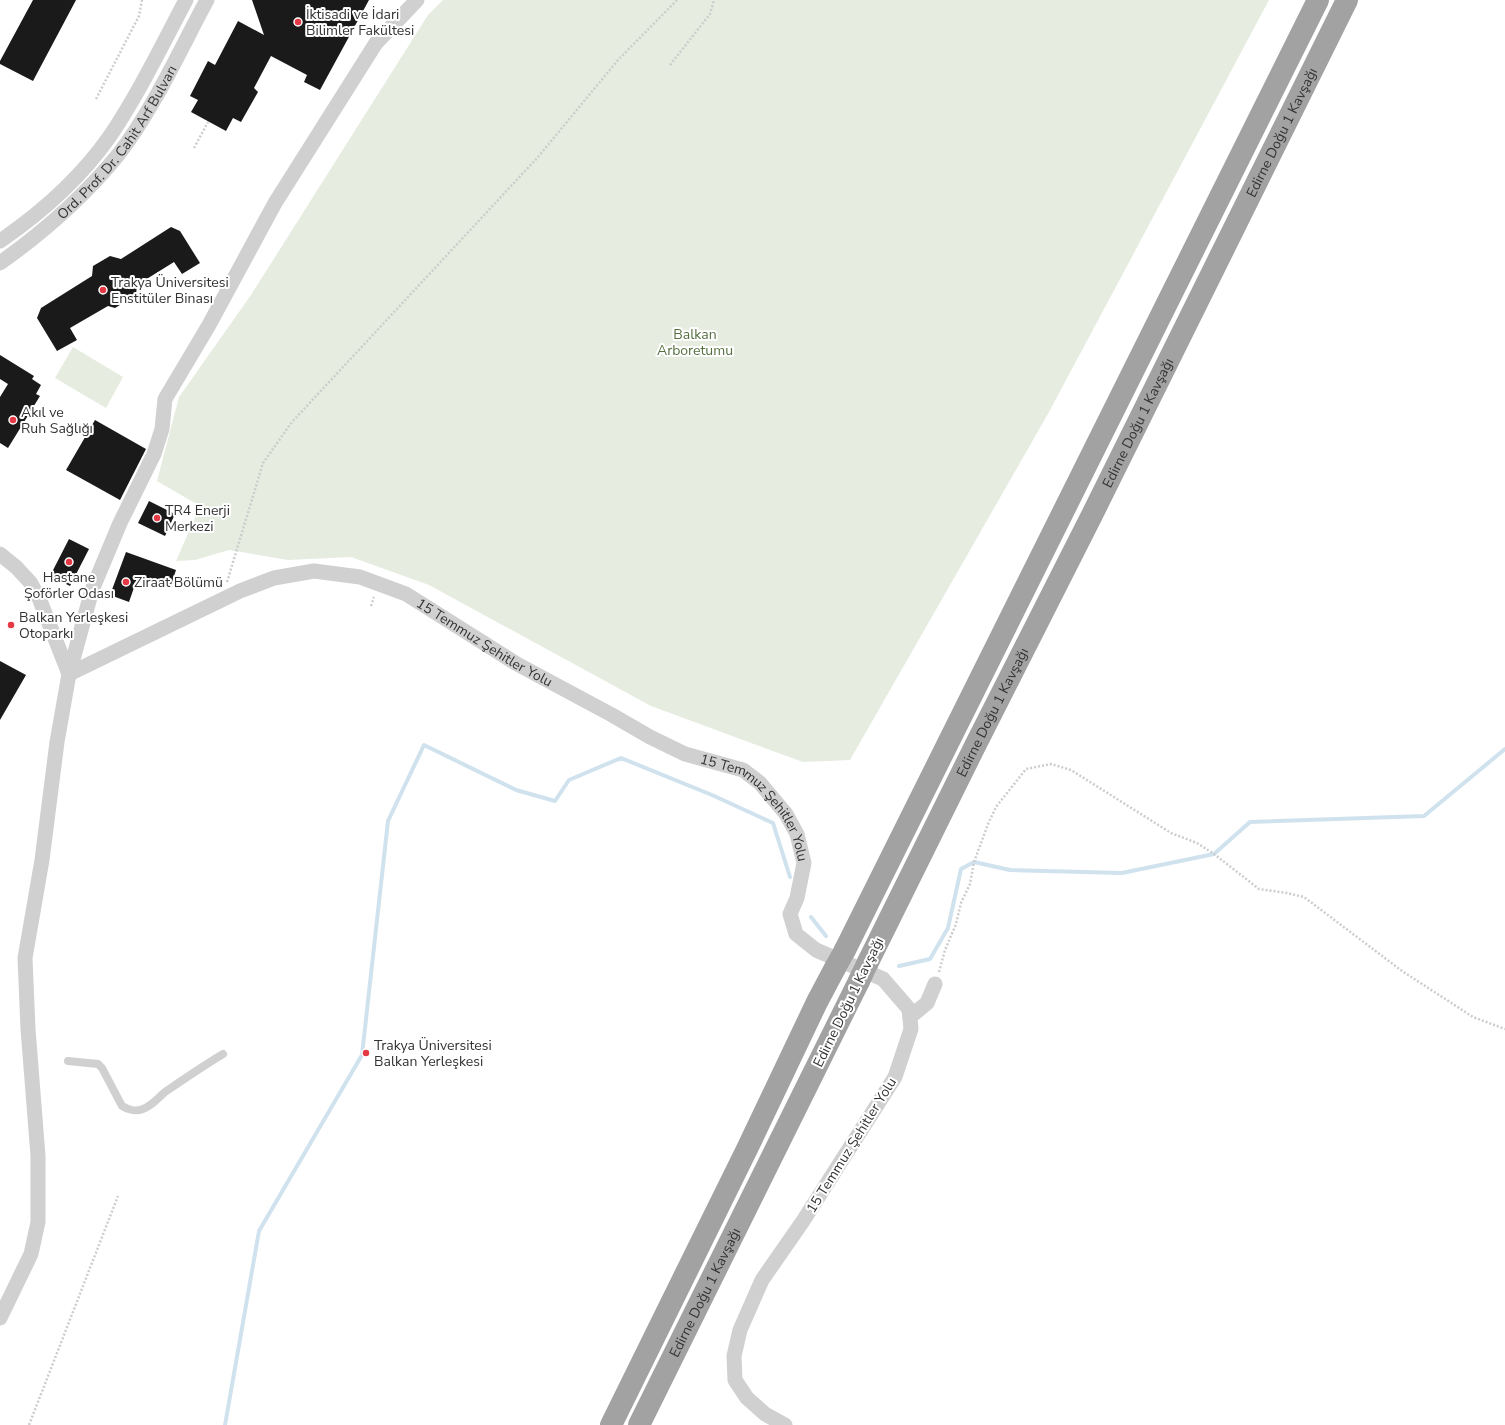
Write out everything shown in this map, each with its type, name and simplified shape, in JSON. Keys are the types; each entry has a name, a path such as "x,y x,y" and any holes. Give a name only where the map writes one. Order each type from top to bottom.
{"highway":[{"name":"Edirne Doğu 1 Kavşağı","path":"611,1425 817,1002 840,959 1318,0"},
{"name":"Edirne Doğu 1 Kavşağı","path":"639,1425 976,744 1092,515 1347,0"}],"street":[{"name":"Ord. Prof. Dr. Cahit Arf Bulvarı","path":"0,240 37,214 85,166 109,137 126,110 186,0"},
{"name":"Ord. Prof. Dr. Cahit Arf Bulvarı","path":"0,263 41,232 78,200 119,154 141,121 207,0"},
{"path":"0,1318 31,1254 38,1222 38,1156 28,1029 25,958 42,860 57,742 69,674 92,590 120,523 154,454 162,429 165,399 209,325 283,189 376,43 417,0"},
{"path":"126,110 141,121"},
{"path":"0,554 16,567 30,582 40,598 69,674"},
{"name":"15 Temmuz Şehitler Yolu","path":"69,674 240,591 274,578 314,571 360,577 406,594 517,664 650,737 685,754 743,770 760,783 786,814 797,834 804,863 797,898 790,914 796,934 816,950 883,979 908,1008 912,1029 895,1077 803,1221 762,1280 740,1330 734,1356 735,1380 747,1398 765,1414 785,1425"},
{"path":"910,1017 927,1003 935,984"}],"lane":[{"path":"68,1061 98,1064 102,1068 122,1106 128,1110 134,1111 151,1105 189,1075 223,1054"}],"path":[{"path":"96,99 139,16 142,0"},
{"path":"222,600 263,463 292,422 538,157 618,60 677,0"},
{"path":"670,65 710,14 714,0"},
{"path":"194,148 208,122"},
{"path":"935,984 945,950 970,884 974,862 996,807 1026,769 1051,764 1071,770 1171,833 1196,843 1214,854 1259,889 1288,892 1304,897 1402,971 1473,1016 1505,1030"},
{"path":"29,1425 118,1196"}],"green space":[{"name":"Balkan Arboretumu","path":"443,0 1269,0 1049,412 850,760 803,762 651,706 429,585 351,557 288,560 229,550 195,560 176,561 200,506 157,481 179,397 251,295 428,15"},
{"path":"73,347 123,377 106,408 55,378"}],"building":[{"path":"33,0 76,0 33,81 0,64 0,61"},
{"path":"252,0 369,0 320,90 304,82 307,75 271,56 254,88 258,92 241,122 233,118 226,131 191,112 198,100 190,96 208,61 215,65 238,21 264,35"},
{"name":"Trakya Üniversitesi Enstitüler Binası","path":"171,227 180,231 200,263 182,274 174,262 137,285 136,295 115,308 108,306 70,328 77,340 57,351 37,318 41,308 92,276 93,266 110,256 121,259"},
{"name":"Akıl ve Ruh Sağlığı","path":"0,355 34,376 32,379 41,385 36,394 40,396 8,448 0,443 0,397 8,384 0,379"},
{"path":"95,420 146,449 120,500 66,470"},
{"name":"TR4 Enerji Merkezi","path":"149,501 175,514 165,536 138,523"},
{"name":"Hastane Şoförler Odası","path":"69,539 89,549 70,586 50,576"},
{"name":"Ziraat Bölümü","path":"126,552 176,570 170,588 138,576 129,602 110,595"},
{"path":"0,661 26,675 0,720"}],"waterway":[{"path":"225,1425 259,1231 362,1055 388,821 424,745 516,790 555,801 569,780 621,758 712,795 773,823 790,877"},
{"path":"899,966 930,959 948,928 961,869 974,862 1010,870 1122,873 1214,854 1250,822 1424,816 1505,749"},
{"path":"811,917 826,936"}],"place":[{"name":"İktisadi ve İdari Bilimler Fakültesi","path":"298,22"},
{"name":"Trakya Üniversitesi Enstitüler Binası","path":"103,290"},
{"name":"Akıl ve Ruh Sağlığı","path":"13,420"},
{"name":"TR4 Enerji Merkezi","path":"157,518"},
{"name":"Hastane Şoförler Odası","path":"69,562"},
{"name":"Ziraat Bölümü","path":"126,582"},
{"name":"Balkan Yerleşkesi Otoparkı","path":"11,625"},
{"name":"Trakya Üniversitesi Balkan Yerleşkesi","path":"366,1053"}]}
